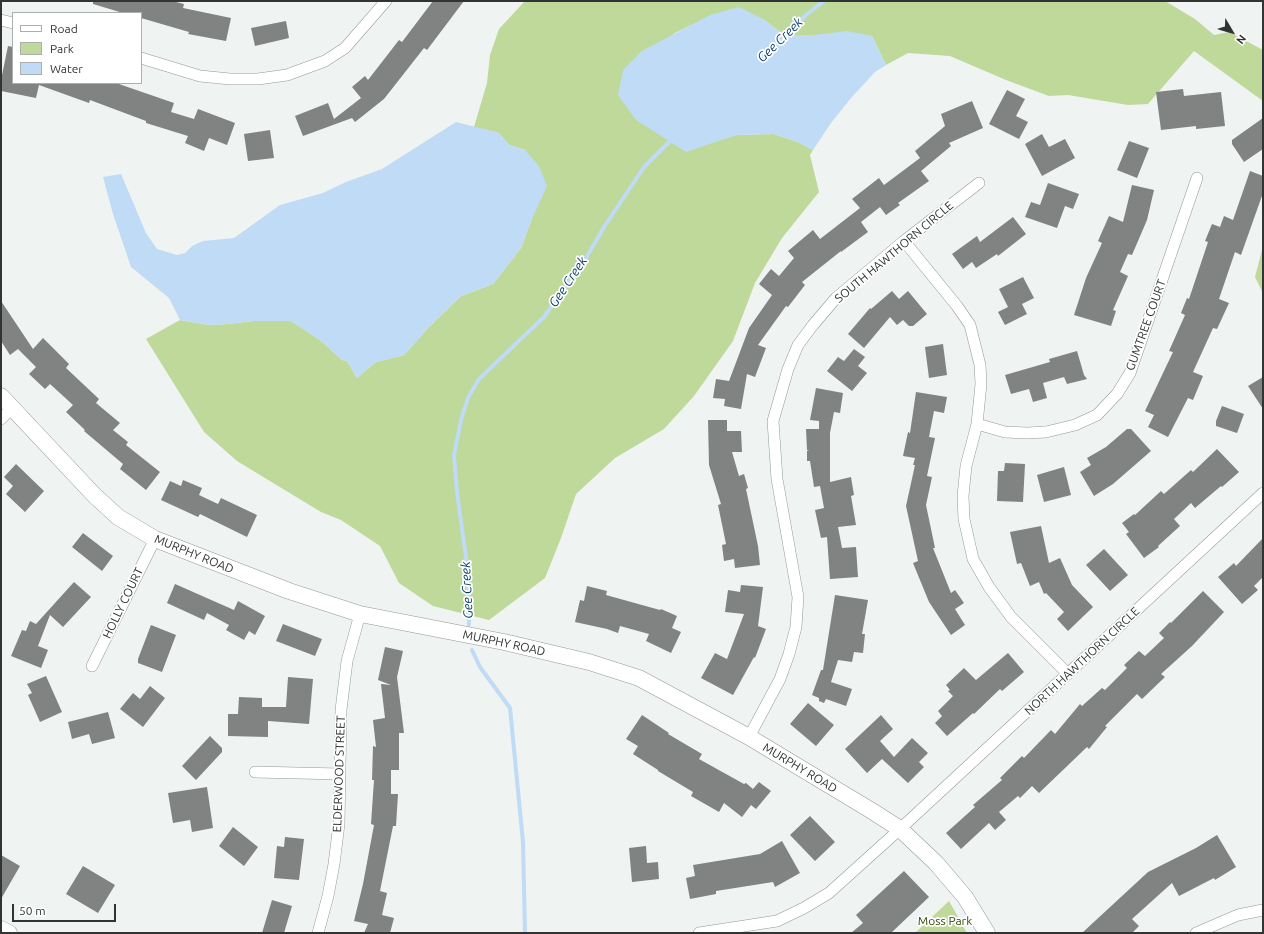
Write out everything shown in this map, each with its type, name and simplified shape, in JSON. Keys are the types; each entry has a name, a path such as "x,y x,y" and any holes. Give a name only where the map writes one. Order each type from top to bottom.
{"street":[{"path":"142,58 200,76 230,80 258,79 287,75 325,61 345,48 386,1"},
{"path":"1,20 12,22"},
{"name":"GUMTREE COURT","path":"977,424 1005,432 1027,433 1075,425 1097,414 1117,394 1130,373 1197,178"},
{"name":"SOUTH HAWTHORN CIRCLE","path":"749,737 780,679 789,654 796,627 798,597 778,479 773,421 788,369 798,346 813,325 836,298 904,241 979,183"},
{"path":"904,241 957,306 970,325 980,365 981,384 977,424 966,466 963,496 964,519 973,559 989,587 1011,617 1068,674"},
{"name":"MURPHY ROAD","path":"1,396 6,414 118,517 155,539 289,591 360,614 504,642 589,662 639,678 749,737 900,829 936,863 964,897 987,933"},
{"name":"NORTH HAWTHORN CIRCLE","path":"699,933 777,921 804,908 829,893 1263,493"},
{"name":"HOLLY COURT","path":"92,666 155,539"},
{"name":"ELDERWOOD STREET","path":"318,933 328,896 334,864 339,824 341,710 346,668 360,614"},
{"path":"255,772 340,774"},
{"path":"1196,933 1238,915 1263,910"},
{"path":"1,929 9,933"}],"green space":[{"path":"525,1 1165,1 1195,19 1214,35 1229,32 1263,50 1263,101 1194,51 1148,104 1128,105 1068,95 1049,96 1006,80 950,56 908,53 886,65 872,36 784,35 763,19 691,25 673,34 712,142 736,135 774,134 798,142 813,150 810,155 819,192 782,238 755,283 733,341 694,396 664,429 615,458 576,494 545,578 489,620 433,606 399,583 380,546 341,520 321,512 237,461 204,432 146,339 180,320 209,325 253,321 291,321 320,340 342,360 347,361 357,378 376,362 404,355 429,327 461,296 493,284 521,248 532,219 525,150 509,145 499,133 474,127 487,83 490,55 499,29"},
{"path":"1263,246 1263,293 1255,277"},
{"name":"Moss Park","path":"949,901 967,933 915,933"}],"water":[{"path":"739,7 763,19 784,35 814,35 847,31 872,36 886,65 875,72 851,98 831,123 813,150 798,142 774,134 736,135 686,152 636,120 618,95 623,70 642,51 710,15"},
{"path":"456,122 499,133 509,145 525,150 539,166 547,186 521,248 493,284 461,296 429,327 404,355 376,362 357,378 347,361 342,360 320,340 291,321 253,321 209,325 180,320 169,298 131,267 113,214 103,177 121,174 146,233 157,249 177,255 185,253 192,246 203,241 234,238 280,205 323,193 346,182 382,169"}],"building":[{"path":"93,1 172,1 184,4 183,8 231,18 226,41 188,34 189,32 142,18 142,12 120,12 93,4"},
{"path":"433,1 464,1 427,50 424,48 384,99 355,122 352,118 303,136 295,116 328,103 334,119 361,98 352,87 365,76 368,80 399,40 402,42"},
{"path":"286,21 289,38 255,46 251,28"},
{"path":"8,46 12,47 12,84 119,84 174,103 171,112 194,119 198,109 235,123 227,145 209,138 204,151 185,143 188,136 146,123 146,121 90,100 89,103 39,85 36,98 1,91 1,80"},
{"path":"1183,89 1184,96 1221,92 1225,126 1196,129 1196,126 1161,130 1156,92"},
{"path":"1007,90 1025,99 1016,116 1028,122 1019,139 989,124"},
{"path":"972,101 983,128 949,143 951,146 921,171 929,181 898,203 900,205 886,215 880,207 861,222 868,232 802,282 805,285 788,307 786,306 758,345 766,348 755,377 747,374 741,409 724,406 725,399 713,398 716,379 729,381 749,328 772,295 759,284 771,269 779,276 794,258 788,251 813,230 820,239 860,208 852,199 879,178 884,185 920,158 915,151 945,126 941,114"},
{"path":"1263,118 1263,149 1244,162 1232,144 1232,140"},
{"path":"270,130 274,158 248,161 244,134"},
{"path":"1042,134 1049,147 1065,139 1075,158 1042,176 1025,144"},
{"path":"1129,141 1149,148 1137,178 1117,170"},
{"path":"1250,171 1263,176 1263,193 1241,255 1235,252 1219,299 1229,303 1217,329 1213,328 1193,372 1203,376 1193,400 1188,398 1168,437 1148,427 1154,415 1145,411 1173,352 1169,351 1185,315 1181,313 1187,298 1189,299 1208,242 1205,241 1212,224 1220,227 1224,216 1233,220"},
{"path":"1048,183 1079,194 1073,209 1065,206 1057,228 1025,217 1031,202 1040,205"},
{"path":"1132,185 1154,190 1147,220 1132,255 1128,254 1120,272 1128,276 1113,310 1116,311 1111,326 1074,315 1086,278 1102,243 1098,241 1109,216 1123,222"},
{"path":"1013,217 1026,234 998,256 997,254 976,268 972,262 963,269 952,254 977,236 980,242"},
{"path":"1023,277 1034,298 1022,304 1027,314 1005,325 998,312 1008,307 999,289"},
{"path":"892,291 899,299 908,291 927,314 913,326 909,326 903,320 897,325 890,317 864,348 848,334 870,308 871,309"},
{"path":"1,301 33,349 43,338 69,364 66,368 99,399 96,403 120,423 113,430 128,442 126,445 160,472 146,490 120,469 123,464 84,431 85,430 66,412 73,405 50,384 45,389 29,374 36,367 18,349 10,355 1,341"},
{"path":"943,344 947,375 929,378 925,347"},
{"path":"854,349 865,357 858,366 867,373 852,391 827,371 838,357 844,361"},
{"path":"1077,351 1084,375 1087,379 1067,384 1064,377 1043,383 1047,398 1033,402 1029,389 1011,394 1005,375 1050,362 1049,359"},
{"path":"1263,377 1263,409 1248,386"},
{"path":"816,388 843,393 840,413 834,412 830,433 830,482 851,477 854,495 851,496 856,525 838,527 842,548 856,547 858,577 830,579 827,537 821,538 815,510 824,508 820,486 814,487 810,461 807,461 807,451 809,450 807,450 806,429 819,429 819,421 810,420"},
{"path":"916,392 947,397 944,413 934,411 929,437 935,438 927,476 932,477 926,505 935,548 933,548 951,593 955,590 964,603 955,609 965,625 951,635 929,602 913,563 918,561 906,506 915,465 913,465 915,458 903,456 908,432 910,433"},
{"path":"1222,406 1244,414 1237,433 1216,426 1216,421"},
{"path":"708,420 727,420 727,431 741,431 742,452 732,452 739,476 744,474 748,488 746,489 758,546 760,565 735,568 734,559 724,561 722,545 726,544 718,505 721,504 709,465"},
{"path":"1127,429 1131,429 1151,451 1113,484 1094,496 1080,472 1091,465 1087,458 1106,447"},
{"path":"1217,449 1239,472 1195,508 1191,503 1174,519 1180,526 1158,546 1159,547 1144,558 1126,534 1129,532 1122,523 1134,514 1135,515 1161,491 1164,494 1191,470 1193,472"},
{"path":"1005,463 1025,464 1023,502 997,501 998,471 1004,471"},
{"path":"16,464 44,491 25,512 6,494 13,486 4,477"},
{"path":"1064,467 1071,495 1044,502 1037,475"},
{"path":"183,480 202,488 199,495 218,504 221,498 257,515 247,537 200,514 198,517 161,500 170,481 181,486"},
{"path":"1041,526 1049,563 1060,558 1072,585 1093,607 1068,631 1057,619 1064,612 1046,593 1044,594 1039,582 1030,586 1021,563 1017,564 1010,532"},
{"path":"83,533 113,556 102,571 72,547"},
{"path":"1263,538 1263,577 1254,586 1258,590 1242,604 1218,577 1234,563 1236,566"},
{"path":"1104,549 1128,575 1110,591 1086,565"},
{"path":"74,582 91,597 63,627 50,615 38,646 48,650 41,668 11,656 22,630 26,631 30,621 36,624"},
{"path":"175,584 234,610 238,601 265,616 255,635 249,631 244,640 226,630 229,625 207,613 204,620 167,603"},
{"path":"741,585 763,587 758,626 766,629 755,658 754,657 733,695 701,678 715,653 727,659 744,614 725,612 728,590 740,592"},
{"path":"587,586 607,591 606,595 660,610 661,609 677,616 672,628 681,632 671,653 646,641 649,634 620,626 618,633 575,622 580,600 584,601"},
{"path":"1203,591 1224,612 1192,646 1161,674 1165,677 1142,699 1137,694 1105,726 1107,727 1089,749 1087,747 1039,793 1032,786 1020,798 1018,796 999,812 1006,820 995,830 989,823 961,849 946,833 975,807 973,805 1002,780 1000,778 1022,756 1024,758 1051,730 1055,734 1080,704 1082,706 1102,688 1105,690 1127,668 1124,665 1139,651 1145,656 1164,638 1159,633"},
{"path":"835,595 868,600 862,634 865,634 863,653 854,652 852,662 838,660 831,682 852,689 846,706 826,699 824,703 819,701 819,698 812,695 821,670 823,670"},
{"path":"283,624 322,639 315,656 276,641"},
{"path":"151,625 176,635 162,672 138,663 138,659"},
{"path":"385,647 403,651 397,677 404,733 399,733 399,770 391,770 391,794 398,794 396,826 393,826 380,891 387,893 382,915 394,918 390,933 364,933 368,924 354,921 363,884 374,825 371,824 374,780 372,780 373,746 376,747 373,720 385,718 381,684 391,685 378,680"},
{"path":"1008,653 1024,672 1002,691 1000,689 974,714 973,713 947,736 935,723 942,716 938,711 953,696 948,691 950,690 946,685 964,668 976,680"},
{"path":"46,676 62,712 40,722 28,695 32,693 27,684"},
{"path":"288,677 313,679 309,724 268,721 268,737 228,736 228,714 238,714 239,697 262,698 262,707 286,707"},
{"path":"150,686 165,698 143,727 120,709 133,693 140,699"},
{"path":"808,703 834,725 816,746 790,724"},
{"path":"108,712 115,738 92,744 89,734 72,739 68,722"},
{"path":"642,715 669,733 668,734 702,754 699,759 744,784 746,783 753,789 759,782 771,791 756,809 751,805 742,817 724,803 719,812 691,796 693,792 633,754 638,746 626,739"},
{"path":"881,715 893,729 880,741 894,757 912,738 928,753 919,762 924,767 908,783 882,759 867,773 845,749"},
{"path":"210,736 222,748 222,752 196,780 182,766"},
{"path":"207,787 213,828 192,832 190,820 173,823 168,793"},
{"path":"810,816 835,842 815,861 790,835"},
{"path":"233,827 258,847 244,866 219,846"},
{"path":"1217,835 1236,867 1215,880 1214,878 1179,896 1172,883 1132,919 1139,926 1132,933 1082,933 1148,872 1196,848"},
{"path":"285,837 304,839 299,880 274,878 277,846 284,847"},
{"path":"782,841 800,873 775,887 773,882 716,891 716,894 690,899 686,878 695,876 693,865 760,854"},
{"path":"646,846 647,863 658,862 659,879 632,882 629,848"},
{"path":"1,855 20,866 1,899"},
{"path":"83,866 115,885 98,913 66,894"},
{"path":"904,871 929,897 891,933 851,933 863,923 856,915"},
{"path":"272,900 292,906 284,933 262,933"}],"waterway":[{"name":"Gee Creek","path":"783,38 806,15 824,1"},
{"name":"Gee Creek","path":"469,625 467,565 457,492 454,455 461,420 468,398 479,379 544,317 586,258 604,227 644,167 673,138"},
{"name":"Gee Creek","path":"472,650 480,667 510,708 523,842 525,933"}]}
